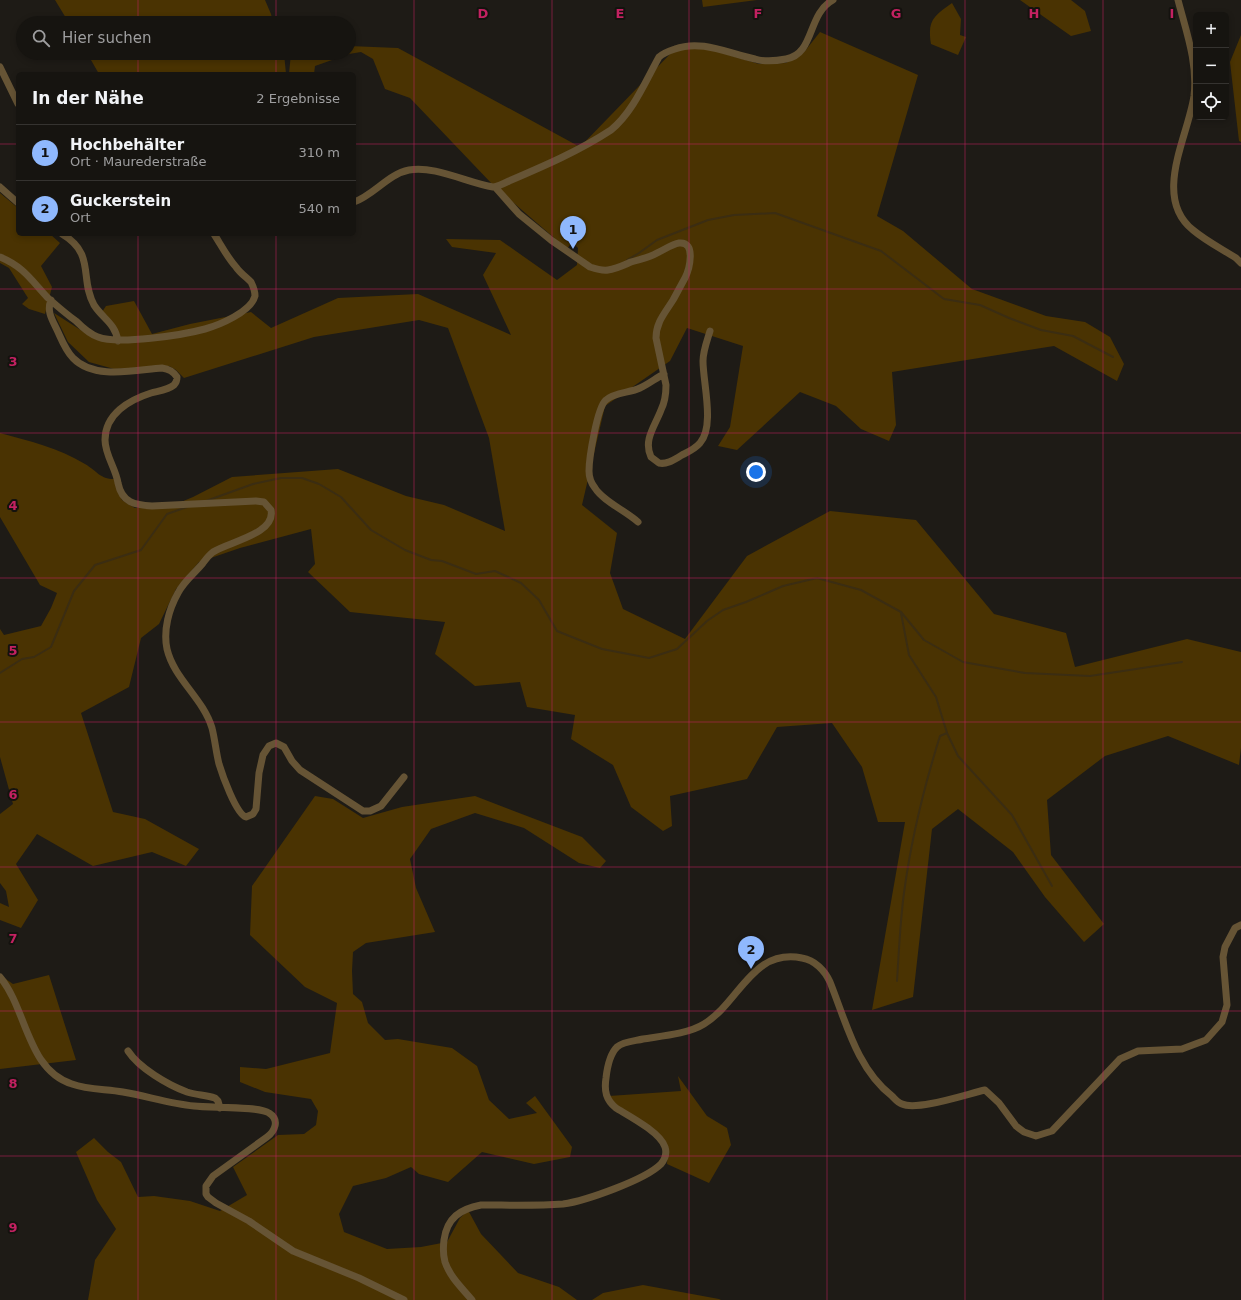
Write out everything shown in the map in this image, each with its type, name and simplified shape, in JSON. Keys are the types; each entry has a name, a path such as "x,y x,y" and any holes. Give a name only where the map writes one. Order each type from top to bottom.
{"street":[{"path":"495,187 562,156 617,125 630,108 659,57 664,53 682,46 694,45 710,47 764,61 789,59 798,53 806,44 818,14 824,6 833,0"},
{"path":"1178,0 1191,48 1195,73 1194,96 1174,176 1174,196 1178,213 1193,230 1236,258 1241,263"},
{"path":"0,67 16,100"},
{"path":"356,201 402,172 414,169 432,171 495,187 510,205 529,222 597,270 607,271 650,256 678,243 685,243 691,255 690,267 673,300 657,324 656,331 656,338 666,385 665,399 647,443 651,457 655,462 662,464 668,462 696,447 702,439 705,431 707,406 703,356 710,331"},
{"path":"0,187 16,201"},
{"path":"65,236 74,243 84,257 91,297 95,306 113,327 118,341"},
{"path":"0,257 22,269 51,300 85,330 96,337 118,341 174,334 206,328 237,315 252,303 255,296 251,283 233,264 215,236"},
{"path":"51,300 49,311 52,319 67,350 79,364 91,369 107,371 162,368 169,369 178,377 173,386 150,393 126,404 112,417 108,425 105,441 106,448 117,476 120,489 127,500 136,505 152,506 256,501 264,502 272,513 262,528 246,537 217,549 210,554 183,584 174,599 166,626 167,647 175,667 208,716 222,771 240,814 248,817 255,812 262,759 267,748 274,743 279,743 284,746 292,761 306,774 363,811 370,812 381,806 404,777"},
{"path":"638,522 627,512 598,492 592,484 589,470 594,438 599,412 606,399 614,395 642,387 664,374"},
{"path":"472,1300 454,1278 445,1262 443,1255 444,1238 448,1224 452,1219 457,1214 468,1208 481,1205 562,1204 577,1201 630,1183 660,1165 665,1156 665,1146 662,1141 647,1128 611,1104 606,1095 606,1076 614,1052 623,1044 689,1030 703,1025 716,1015 755,971 767,962 786,956 792,956 805,958 820,967 830,982 857,1052 874,1078 886,1091 902,1104 919,1106 985,1090 999,1103 1016,1126 1024,1132 1036,1136 1052,1131 1120,1059 1138,1051 1182,1049 1206,1040 1222,1022 1227,1005 1224,958 1225,947 1235,928 1241,925"},
{"path":"0,977 10,990 40,1059 56,1077 64,1082 80,1087 123,1092 194,1106 263,1110 270,1113 276,1123 273,1131 267,1138 213,1176 206,1186 206,1194 208,1197 249,1221 293,1251 359,1278 404,1300"},
{"path":"128,1051 133,1058 159,1078 187,1091 215,1098 218,1101 220,1108"}],"shaded area":[{"path":"55,0 265,0 271,16 65,16"},
{"path":"702,0 757,0 703,7"},
{"path":"1020,0 1071,0 1085,11 1091,31 1071,36"},
{"path":"952,3 961,19 960,35 966,37 958,55 931,44 930,36 930,29 933,19"},
{"path":"820,32 918,75 877,216 903,231 972,289 1046,316 1085,322 1110,337 1124,364 1117,381 1054,346 892,372 896,425 889,441 861,429 836,406 800,392 737,450 718,446 730,427 743,346 687,328 670,361 605,406 582,505 617,533 610,573 623,609 685,639 747,556 830,511 916,520 994,614 1066,633 1075,667 1187,639 1241,652 1241,748 1239,765 1168,736 1105,756 1047,800 1051,855 1104,924 1084,942 1045,897 1013,852 958,809 932,829 913,997 872,1010 905,822 878,822 862,767 832,723 777,727 747,779 670,796 672,826 663,831 631,807 613,765 571,739 575,715 527,707 520,682 475,686 435,654 445,622 350,612 308,572 315,564 311,529 240,548 199,562 176,589 159,624 141,638 129,687 81,713 113,812 145,819 199,849 186,866 152,852 93,866 37,834 16,864 38,900 21,928 0,920 0,903 9,907 6,891 0,883 0,814 13,804 0,757 0,629 4,635 41,626 57,593 40,585 0,517 0,433 54,449 75,458 105,478 114,479 122,500 135,508 169,507 193,497 232,477 338,469 406,496 444,505 505,531 489,438 448,328 419,320 314,337 184,378 176,370 169,366 114,369 89,362 68,342 54,313 90,336 119,344 102,312 106,306 134,301 152,334 190,324 251,312 271,328 338,298 418,294 511,335 483,275 496,253 452,247 446,239 500,240 557,280 577,265 578,248 572,242 567,249 493,185 410,98 385,89 373,59 361,52 356,53 356,46 398,48 580,147 672,52 698,46 759,64 786,63 805,51"},
{"path":"1241,35 1241,142 1239,141 1230,62"},
{"path":"91,60 285,60 286,72 98,72"},
{"path":"290,60 332,60 315,66 314,72 289,72"},
{"path":"0,193 16,206 16,236 52,236 60,243 41,266 52,287 45,314 29,309 22,304 28,298 9,268 0,263"},
{"path":"315,796 333,799 363,818 402,807 475,796 582,837 606,861 600,868 579,863 524,828 475,813 431,829 410,859 416,888 435,932 366,943 353,952 353,994 362,1002 368,1023 385,1040 398,1039 452,1048 477,1066 489,1100 509,1119 537,1113 526,1103 535,1096 572,1147 570,1157 534,1164 482,1152 448,1182 419,1174 411,1167 386,1178 353,1186 339,1214 344,1232 387,1249 421,1247 447,1242 460,1218 468,1210 481,1234 518,1273 559,1287 577,1300 88,1300 95,1260 116,1229 97,1200 76,1152 94,1138 121,1162 138,1197 154,1196 190,1201 220,1211 247,1195 233,1167 278,1135 304,1134 316,1125 318,1111 311,1099 265,1092 240,1082 240,1067 266,1069 330,1053 337,1003 305,987 250,935 252,886"},
{"path":"0,975 13,984 49,975 76,1060 0,1069"},
{"path":"678,1076 707,1116 727,1128 731,1145 709,1183 667,1164 668,1146 612,1101 609,1096 681,1091"},
{"path":"643,1285 721,1300 592,1300 603,1293"}],"waterway":[{"path":"627,260 657,240 708,220 734,215 775,213 881,251 944,299 980,305 1041,330 1073,336 1113,357"},
{"path":"206,501 253,484 281,478 302,478 319,484 341,497 371,530 405,550 431,560 442,561 476,574 495,571 521,583 539,600 557,631 602,649 649,658 677,649 707,621 723,610 783,586 817,578 861,590 901,612 924,640 963,662 1025,673 1090,676 1182,662"},
{"path":"0,673 22,659 34,657 51,647 74,591 95,565 141,550 167,514 187,507"},
{"path":"901,613 909,655 936,697 947,733 958,756 1012,815 1052,886"},
{"path":"897,981 903,904 914,833 923,794 940,736 947,733"}],"place":[{"name":"Hochbehälter","path":"573,249"},
{"name":"Guckerstein","path":"751,969"}]}
